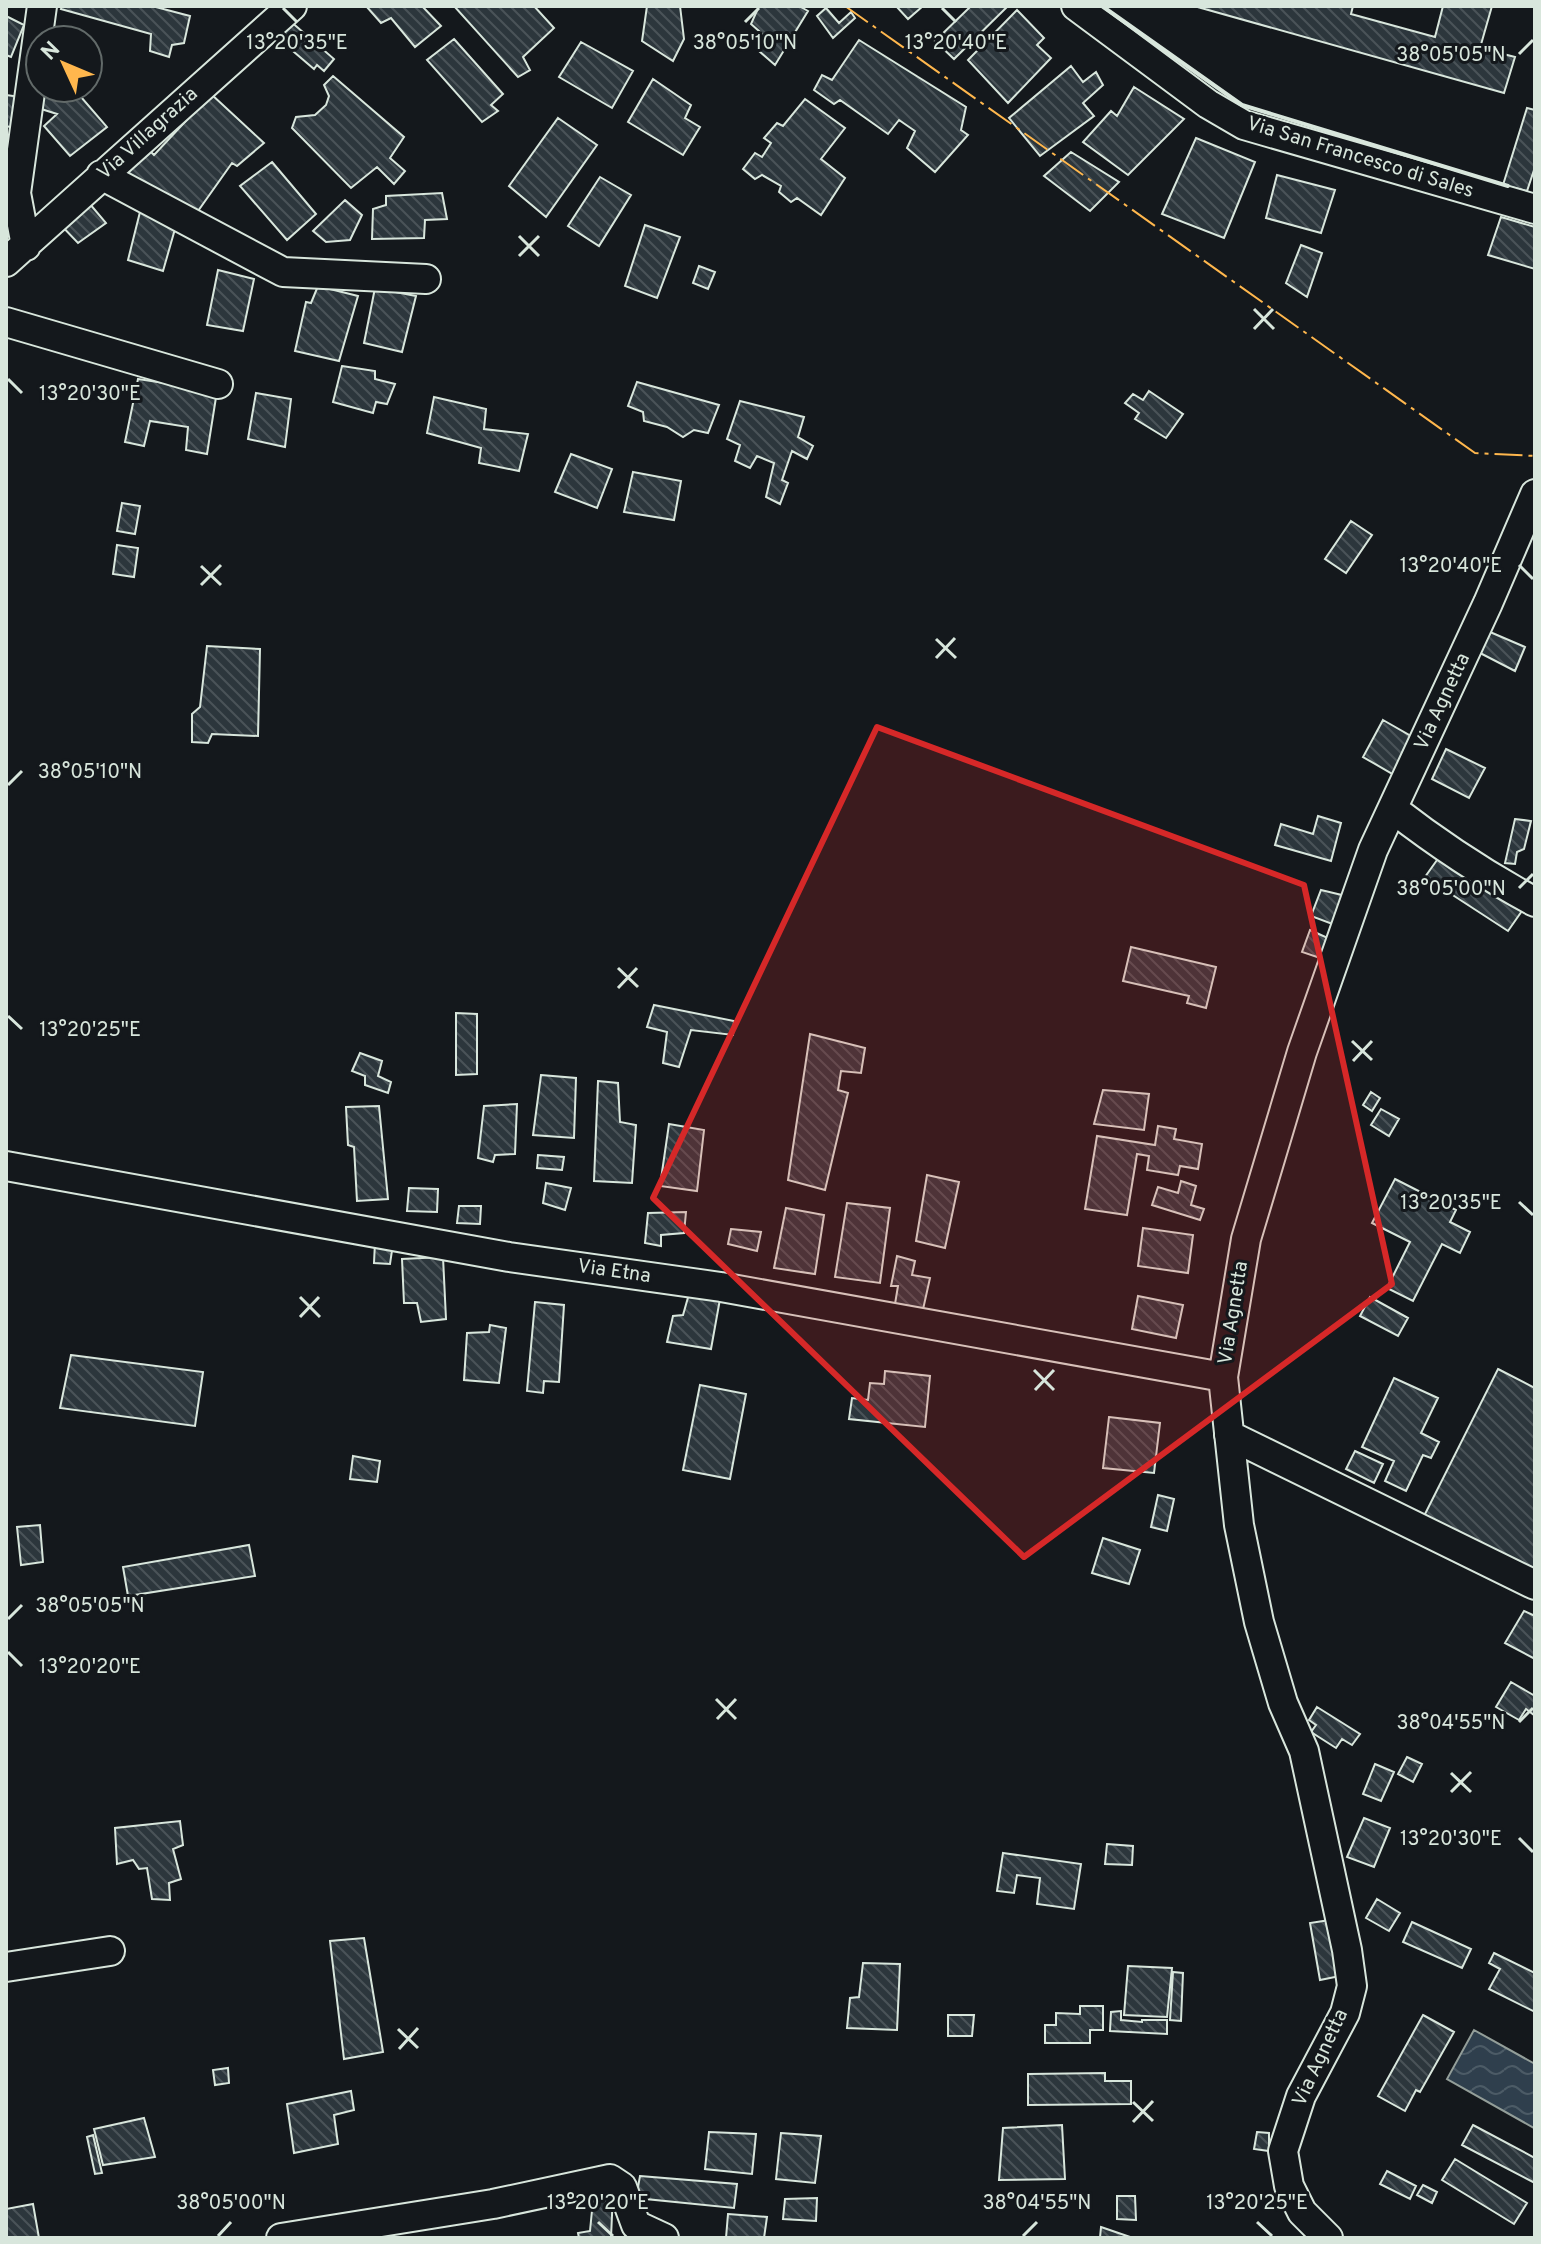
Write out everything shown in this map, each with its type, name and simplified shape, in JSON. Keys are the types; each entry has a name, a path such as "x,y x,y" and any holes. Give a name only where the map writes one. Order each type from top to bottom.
{"street":[{"path":"16,254 16,193 42,6"},
{"name":"Via Villagrazia","path":"16,254 292,6"},
{"name":"Via San Francesco di Sales","path":"1076,6 1208,104 1244,125 1535,209"},
{"path":"101,175 283,272 426,279"},
{"path":"6,322 218,384"},
{"name":"Via Agnetta","path":"1328,2238 1302,2212 1289,2186 1283,2151 1301,2096 1345,2013 1352,1986 1304,1751 1283,1703 1259,1622 1239,1525 1223,1377 1246,1239 1302,1052 1373,850 1535,494"},
{"path":"1393,809 1469,864 1535,902"},
{"name":"Via Etna","path":"6,1166 509,1257 721,1287 1223,1377"},
{"path":"1229,1435 1535,1585"},
{"path":"6,1967 110,1951"},
{"path":"281,2238 493,2204 610,2179 622,2187 636,2225 664,2238"}],"highlighted area":[{"path":"877,727 1304,885 1392,1284 1024,1557 653,1198"}],"water":[{"path":"1474,2030 1535,2064 1534,2128 1447,2079"}],"building":[{"path":"62,6 152,6 190,16 184,43 172,45 169,57 150,51 151,34 61,9"},
{"path":"366,6 422,6 441,26 415,47 391,18 381,23"},
{"path":"454,6 534,6 554,28 523,57 530,70 518,77"},
{"path":"647,6 680,6 684,39 673,61 642,41"},
{"path":"759,6 799,6 808,11 775,65 759,51 767,38 751,24"},
{"path":"896,6 923,6 908,19"},
{"path":"971,6 1008,6 954,59 935,41"},
{"path":"1194,6 1353,6 1351,14 1435,37 1443,6 1492,6 1480,48 1515,57 1504,93"},
{"path":"826,8 839,23 851,12 855,18 833,38 817,16"},
{"path":"1017,10 1044,38 1037,45 1051,58 1008,103 968,60"},
{"path":"6,16 24,25 11,57 6,55"},
{"path":"289,20 334,59 324,71 317,65 314,69 274,35"},
{"path":"454,39 503,94 491,105 498,111 482,122 427,60"},
{"path":"859,40 966,107 961,130 968,135 935,172 907,148 915,131 899,120 888,134 840,100 834,104 814,90 822,75 832,80"},
{"path":"581,42 633,71 612,108 559,77"},
{"path":"1071,66 1083,82 1096,72 1103,85 1083,103 1094,116 1040,156 1009,118"},
{"path":"333,76 404,137 390,158 405,171 394,184 377,167 351,188 292,128 296,117 315,115 326,105 329,96 324,85"},
{"path":"653,79 691,105 685,118 700,127 683,155 628,122"},
{"path":"1134,87 1184,119 1128,175 1083,142 1111,111 1117,116"},
{"path":"211,94 264,143 237,166 232,163 198,211 145,189 125,171 147,148 154,155"},
{"path":"6,95 21,97 14,128 6,126"},
{"path":"805,99 845,128 821,159 845,178 821,215 797,198 791,202 779,192 781,186 762,175 755,179 743,169 755,153 762,157 771,143 764,138 777,123 783,126"},
{"path":"36,104 87,104 107,127 70,156 44,126 57,114 35,107"},
{"path":"1527,108 1535,110 1535,167 1527,191 1503,185"},
{"path":"558,118 597,145 546,217 509,186"},
{"path":"1196,138 1255,162 1224,238 1162,214"},
{"path":"1071,152 1119,182 1090,211 1044,176"},
{"path":"272,162 316,214 287,240 240,186"},
{"path":"1277,175 1335,190 1321,233 1266,218"},
{"path":"600,177 631,195 599,246 568,226"},
{"path":"442,193 447,219 425,220 424,238 372,239 373,209 386,205 386,196"},
{"path":"84,197 106,223 78,243 57,221"},
{"path":"345,200 362,215 350,240 326,242 313,231"},
{"path":"140,212 177,222 163,271 128,260"},
{"path":"1501,217 1535,227 1535,269 1488,255"},
{"path":"645,225 680,237 657,298 625,286"},
{"path":"1301,245 1322,253 1307,297 1286,283"},
{"path":"699,266 715,272 708,289 693,283"},
{"path":"218,270 254,279 243,331 207,325"},
{"path":"318,286 358,296 339,361 295,351 306,302 311,303"},
{"path":"375,288 416,296 402,352 364,343"},
{"path":"342,366 375,371 375,379 395,384 387,404 376,402 373,413 333,402"},
{"path":"138,379 217,391 207,454 186,450 188,427 150,421 144,446 125,442"},
{"path":"637,382 719,405 708,433 694,430 683,437 667,427 644,421 643,412 628,406"},
{"path":"1149,391 1183,414 1166,438 1135,419 1139,413 1125,403 1133,394 1143,400"},
{"path":"256,393 291,399 285,447 248,439"},
{"path":"434,397 486,409 484,429 528,434 519,471 479,463 481,448 427,433"},
{"path":"740,401 804,417 798,437 813,446 807,459 792,451 782,480 788,483 780,504 766,497 774,463 757,456 750,468 735,461 740,445 727,439"},
{"path":"571,454 612,469 597,508 555,492"},
{"path":"633,472 681,481 674,520 624,512"},
{"path":"122,503 140,506 135,534 117,531"},
{"path":"1351,521 1372,535 1346,573 1325,559"},
{"path":"117,545 138,548 134,577 113,574"},
{"path":"1490,632 1525,647 1515,671 1480,653"},
{"path":"207,646 260,649 258,736 212,734 208,743 192,742 192,714 200,707"},
{"path":"1383,720 1416,739 1396,776 1363,757"},
{"path":"1446,749 1485,768 1469,798 1432,779"},
{"path":"1318,816 1341,823 1331,861 1275,845 1281,824 1313,834"},
{"path":"1515,819 1531,821 1524,849 1517,852 1515,864 1505,863"},
{"path":"1442,853 1524,908 1508,931 1425,877"},
{"path":"1321,890 1346,896 1335,925 1311,916"},
{"path":"1310,930 1330,939 1323,959 1302,952"},
{"path":"1131,947 1216,967 1206,1008 1187,1003 1189,996 1123,981"},
{"path":"654,1005 734,1021 733,1035 691,1030 679,1067 663,1063 667,1032 647,1027"},
{"path":"456,1013 477,1014 477,1074 456,1075"},
{"path":"810,1034 865,1048 861,1073 841,1071 838,1090 848,1093 825,1190 788,1180"},
{"path":"360,1053 382,1061 378,1076 391,1082 388,1093 365,1085 365,1076 352,1071"},
{"path":"541,1075 576,1078 574,1138 533,1135"},
{"path":"598,1081 618,1083 620,1122 636,1125 632,1183 594,1181"},
{"path":"1103,1090 1149,1094 1144,1130 1094,1124"},
{"path":"1371,1092 1380,1098 1372,1111 1363,1105"},
{"path":"517,1104 515,1154 495,1155 493,1162 478,1158 484,1106"},
{"path":"379,1106 388,1199 357,1201 354,1147 348,1145 346,1107"},
{"path":"1381,1109 1399,1119 1389,1136 1371,1125"},
{"path":"669,1124 704,1130 697,1191 660,1186"},
{"path":"1158,1126 1176,1129 1174,1139 1202,1144 1198,1169 1180,1166 1178,1175 1147,1170 1149,1156 1137,1154 1127,1215 1085,1209 1097,1136 1155,1145"},
{"path":"538,1155 564,1157 562,1170 537,1168"},
{"path":"927,1175 959,1182 945,1248 916,1241"},
{"path":"1395,1179 1456,1210 1450,1222 1470,1232 1460,1253 1442,1244 1413,1301 1387,1288 1410,1242 1372,1223"},
{"path":"1181,1181 1196,1186 1191,1205 1204,1209 1200,1220 1152,1205 1158,1187 1178,1193"},
{"path":"546,1183 571,1188 565,1210 543,1203"},
{"path":"409,1188 438,1189 437,1212 407,1211"},
{"path":"847,1203 890,1208 880,1283 835,1277"},
{"path":"459,1206 481,1206 480,1224 457,1223"},
{"path":"786,1208 824,1215 815,1274 774,1268"},
{"path":"686,1212 684,1233 661,1235 661,1246 645,1243 648,1213"},
{"path":"1143,1228 1193,1235 1188,1273 1138,1266"},
{"path":"731,1229 761,1232 757,1251 728,1244"},
{"path":"375,1242 393,1244 390,1264 374,1263"},
{"path":"897,1256 915,1261 912,1275 930,1278 922,1314 894,1310 898,1286 891,1286"},
{"path":"443,1257 446,1319 421,1322 417,1303 404,1303 402,1259"},
{"path":"689,1294 720,1299 711,1349 667,1342 673,1316 683,1315"},
{"path":"1138,1296 1183,1305 1176,1338 1132,1329"},
{"path":"1370,1297 1408,1318 1398,1336 1360,1316"},
{"path":"535,1302 564,1305 559,1382 544,1381 543,1393 527,1391"},
{"path":"490,1325 506,1328 499,1383 464,1380 467,1333 489,1332"},
{"path":"71,1355 203,1372 195,1426 60,1408"},
{"path":"1498,1369 1535,1388 1535,1570 1424,1516"},
{"path":"885,1371 930,1376 925,1427 849,1419 852,1398 868,1400 870,1383 884,1384"},
{"path":"1394,1378 1438,1398 1421,1433 1439,1442 1431,1458 1423,1455 1406,1491 1385,1481 1394,1461 1362,1447"},
{"path":"700,1385 746,1394 730,1479 683,1470"},
{"path":"1109,1417 1160,1423 1154,1473 1103,1468"},
{"path":"1355,1451 1383,1464 1374,1483 1346,1469"},
{"path":"353,1456 380,1461 377,1482 350,1479"},
{"path":"1158,1495 1174,1499 1167,1531 1151,1527"},
{"path":"40,1525 43,1562 21,1565 17,1527"},
{"path":"1103,1538 1140,1550 1129,1584 1092,1573"},
{"path":"249,1545 255,1576 128,1596 123,1567"},
{"path":"1524,1611 1535,1616 1535,1659 1505,1643"},
{"path":"1511,1682 1535,1696 1534,1715 1526,1709 1519,1720 1496,1707"},
{"path":"1317,1707 1360,1734 1352,1745 1342,1739 1336,1748 1311,1732 1316,1725 1309,1720"},
{"path":"1407,1757 1422,1764 1413,1782 1398,1774"},
{"path":"1375,1764 1394,1772 1381,1801 1363,1794"},
{"path":"1364,1818 1390,1828 1374,1867 1347,1857"},
{"path":"180,1821 183,1845 173,1849 181,1879 169,1883 170,1900 152,1899 147,1868 139,1869 133,1860 117,1864 115,1828"},
{"path":"1107,1844 1133,1846 1132,1865 1105,1864"},
{"path":"1003,1853 1081,1864 1074,1909 1037,1904 1040,1878 1017,1875 1014,1893 997,1891"},
{"path":"1377,1899 1400,1913 1389,1931 1366,1918"},
{"path":"1330,1920 1340,1976 1320,1980 1310,1923"},
{"path":"1412,1922 1471,1949 1462,1968 1403,1942"},
{"path":"364,1938 383,2052 344,2059 330,1941"},
{"path":"1494,1953 1535,1973 1535,2012 1489,1989 1500,1969 1489,1963"},
{"path":"863,1963 900,1964 897,2030 847,2028 850,1998 859,1997"},
{"path":"1128,1966 1172,1968 1167,2017 1124,2015"},
{"path":"1173,1972 1183,1973 1181,2021 1170,2020"},
{"path":"1080,2006 1103,2006 1103,2030 1090,2030 1090,2043 1045,2043 1045,2025 1056,2025 1056,2013 1080,2014"},
{"path":"1121,2011 1121,2020 1167,2020 1167,2034 1110,2031 1111,2012"},
{"path":"948,2015 974,2015 972,2036 948,2036"},
{"path":"1423,2015 1454,2032 1420,2092 1416,2090 1405,2111 1378,2096"},
{"path":"228,2068 229,2083 215,2085 213,2070"},
{"path":"1105,2073 1105,2081 1131,2081 1131,2104 1028,2105 1028,2074"},
{"path":"351,2091 354,2110 334,2115 338,2144 294,2153 287,2104"},
{"path":"144,2118 155,2157 103,2165 94,2129"},
{"path":"1062,2125 1065,2179 999,2180 1003,2128"},
{"path":"1473,2125 1535,2158 1535,2183 1462,2145"},
{"path":"709,2132 756,2134 752,2174 705,2169"},
{"path":"1257,2132 1269,2133 1269,2151 1254,2149"},
{"path":"781,2133 821,2136 815,2183 776,2179"},
{"path":"93,2135 102,2173 95,2174 87,2137"},
{"path":"1455,2159 1527,2203 1514,2224 1442,2180"},
{"path":"1387,2171 1416,2186 1410,2199 1380,2184"},
{"path":"640,2176 737,2184 734,2208 636,2198"},
{"path":"1423,2185 1437,2192 1432,2203 1417,2195"},
{"path":"594,2190 613,2192 611,2238 579,2238 578,2233 590,2231"},
{"path":"1117,2196 1135,2196 1136,2220 1117,2219"},
{"path":"817,2198 816,2221 783,2219 785,2199"},
{"path":"33,2204 39,2238 6,2238 6,2209"},
{"path":"728,2214 767,2217 764,2238 726,2238"},
{"path":"1101,2227 1133,2238 1100,2238"}],"wall":[{"path":"1102,6 1242,105 1508,186"}],"power":[{"path":"845,6 1475,453 1535,456"}]}
